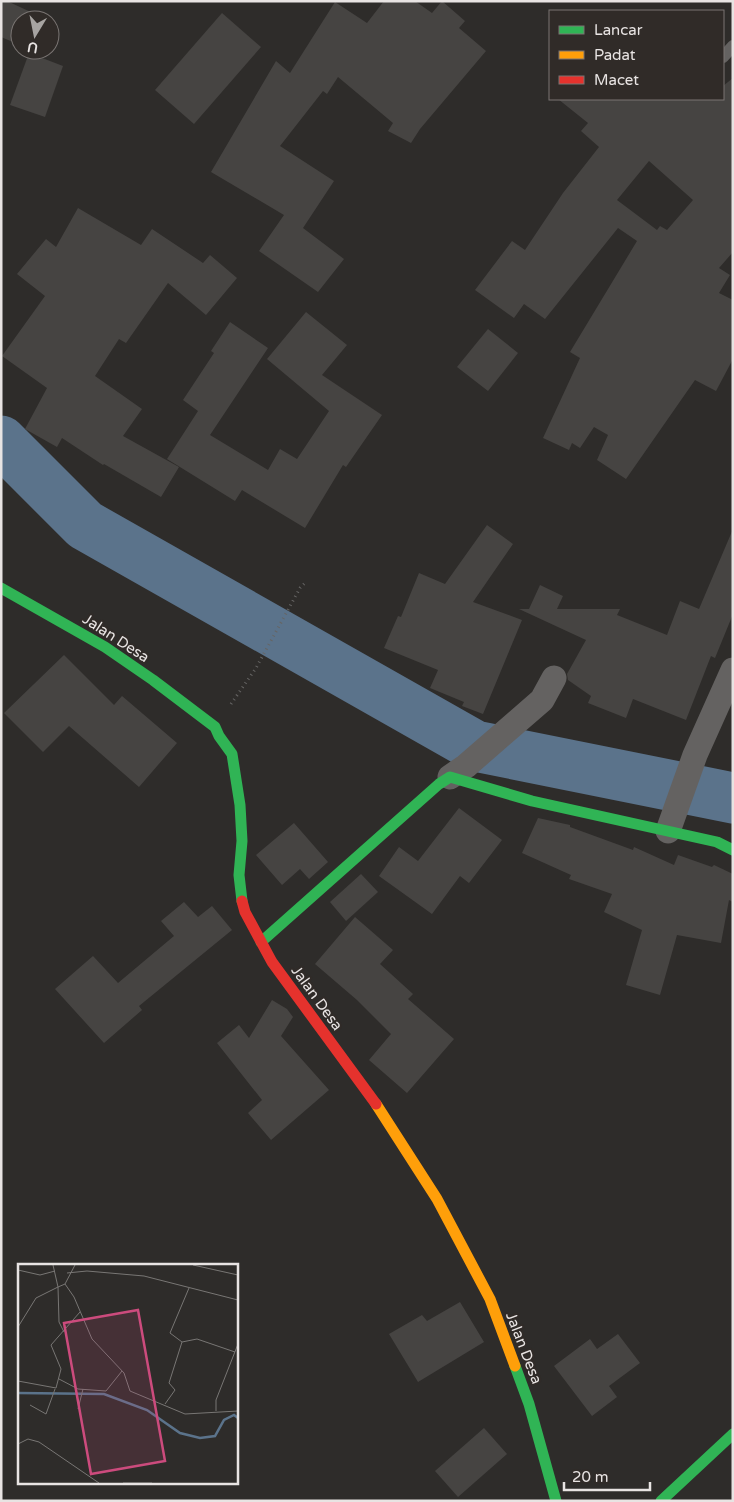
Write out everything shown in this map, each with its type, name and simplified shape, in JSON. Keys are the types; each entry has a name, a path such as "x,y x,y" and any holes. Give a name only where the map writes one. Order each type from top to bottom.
{"street":[{"name":"Jalan Desa","path":"1,588 105,647 153,680 216,728 219,736 232,754 240,805 242,841 239,875 241,898 245,912 272,962 380,1109 437,1199 485,1291 529,1404 556,1501"},
{"path":"668,831 695,754 733,670"},
{"path":"262,942 439,784 458,772 526,715 542,700 554,678"},
{"path":"458,772 532,801 717,842 733,850"},
{"path":"661,1501 733,1434"}],"lane":[{"path":"724,57 733,46"}],"path":[{"path":"216,728 256,668 300,588 306,582"}],"building":[{"path":"1,1 7,1 26,10 10,10 10,41 1,37"},
{"path":"384,1 415,1 432,13 442,1 465,21 459,28 486,51 420,129 411,143 388,131 393,123 338,77 327,94 323,91 280,146 334,181 303,228 344,259 318,292 259,251 284,215 211,172 276,61 290,73 335,2 367,23"},
{"path":"222,13 261,47 194,124 155,90"},
{"path":"26,60 47,60 63,66 45,117 10,105"},
{"path":"733,78 733,252 719,268 730,275 719,293 733,300 733,359 716,391 695,380 626,479 597,460 608,435 594,427 580,448 572,443 569,450 543,438 580,358 570,352 637,241 618,228 545,319 524,304 514,318 475,290 512,241 525,250 563,193 599,147 581,131 588,123 559,100 724,100 724,85","holes":["649,161 693,200 667,230 660,226 657,230 617,200"]},
{"path":"78,208 141,245 152,229 203,263 210,255 237,278 206,315 168,283 126,343 119,339 95,376 142,409 123,436 179,467 161,497 103,465 62,438 57,447 25,429 47,388 2,356 45,296 17,274 46,239 56,247"},
{"path":"306,312 347,345 322,375 382,415 346,467 343,465 305,528 242,490 235,501 167,459 198,411 183,400 214,353 211,351 230,322 268,348 210,435 268,470 280,449 297,459 329,411 267,359"},
{"path":"488,329 518,353 488,391 457,367"},
{"path":"487,525 513,544 473,602 522,620 483,714 462,706 464,702 430,688 438,670 384,648 398,616 401,617 419,573 445,584"},
{"path":"733,529 733,614 715,658 711,656 686,720 633,699 626,718 588,703 591,696 568,680 567,674 586,640 519,609 529,609 540,585 563,596 557,609 620,609 617,615 667,635 680,601 699,609"},
{"path":"64,655 114,705 122,696 177,743 139,787 69,726 43,752 4,713"},
{"path":"459,808 502,840 469,883 460,876 432,914 379,876 399,847 418,861"},
{"path":"538,818 570,825 570,827 633,850 634,847 674,865 678,855 712,867 714,865 733,874 733,902 729,900 721,943 677,935 660,995 626,985 642,930 604,912 612,894 569,879 571,875 522,853"},
{"path":"294,823 328,862 309,879 300,869 282,885 256,855"},
{"path":"361,874 378,892 346,921 330,902"},
{"path":"184,902 198,917 212,906 232,930 139,1006 142,1010 104,1043 55,989 93,956 118,983 174,936 161,921"},
{"path":"355,917 393,950 380,964 413,994 408,999 454,1039 407,1093 369,1060 391,1034 357,1000 315,964"},
{"path":"272,1000 287,1009 293,1017 281,1036 329,1090 271,1140 248,1113 262,1100 217,1043 239,1025 249,1038"},
{"path":"460,1302 484,1342 418,1382 389,1334 422,1315 427,1321"},
{"path":"618,1334 640,1363 609,1386 617,1397 592,1416 554,1366 590,1339 597,1349"},
{"path":"484,1428 507,1454 458,1497 435,1471"}],"waterway":[{"path":"1,441 85,525 475,746 733,798"}],"traffic: fast":[{"path":"1,588 105,647 153,680 215,727 232,754 240,805 242,841 239,875 242,901"},
{"path":"261,942 439,784 450,777 532,801 717,842 733,850"},
{"path":"515,1366 529,1404 556,1501"},
{"path":"661,1501 733,1434"}],"traffic: slow":[{"path":"376,1104 437,1199 490,1299 515,1366"}],"traffic: jam":[{"path":"242,901 245,912 272,962 376,1104"}]}
